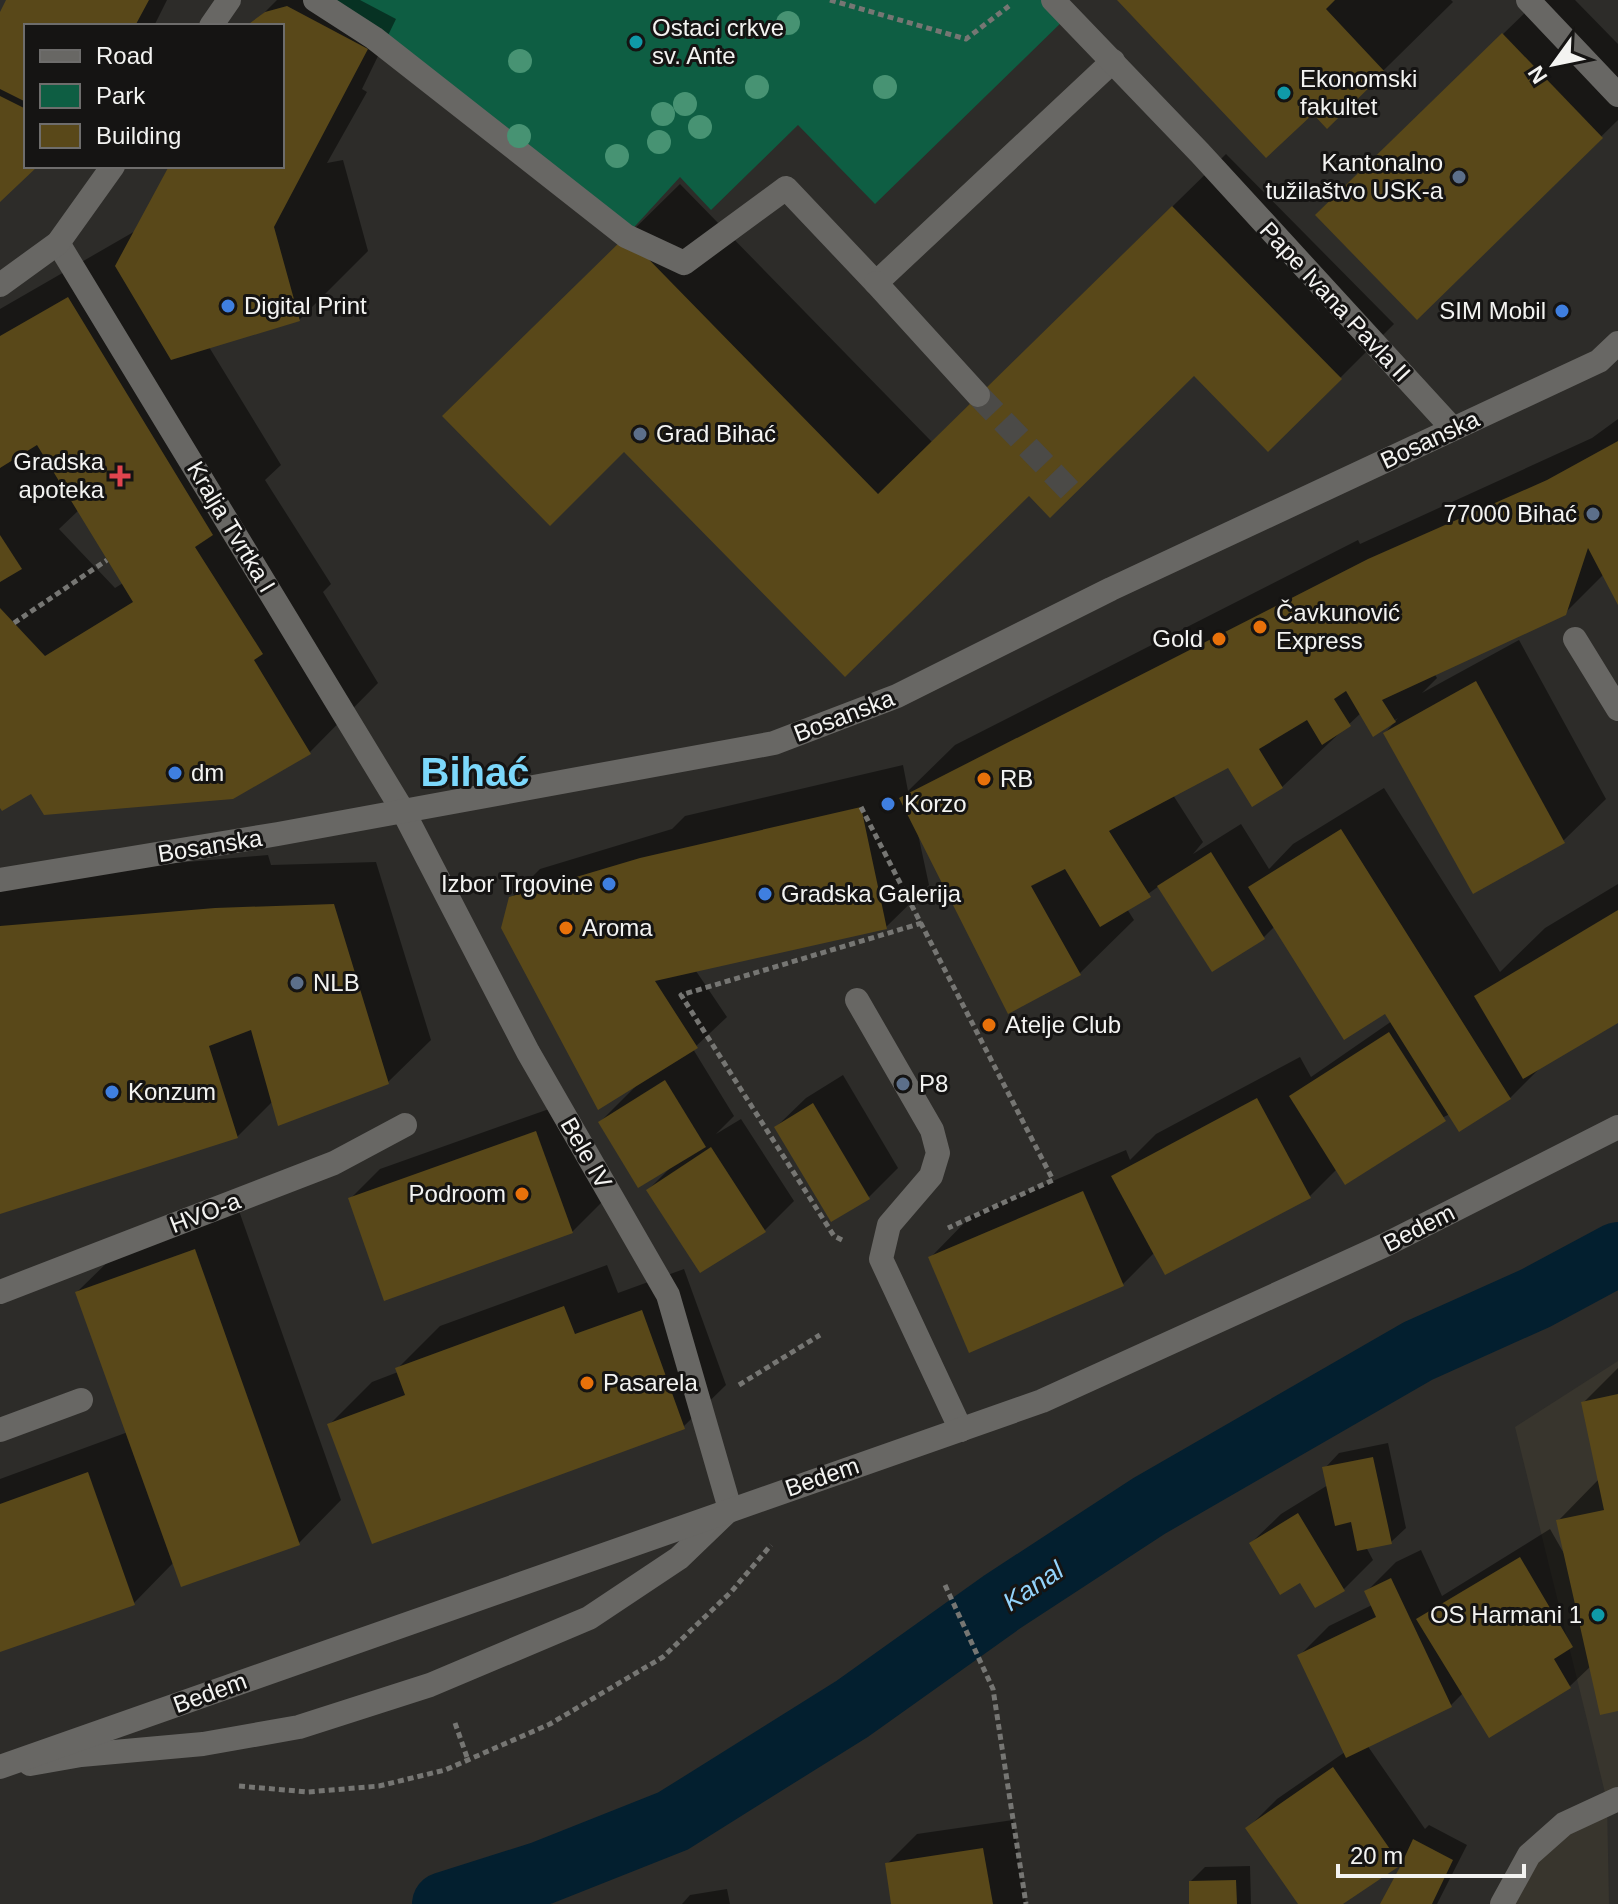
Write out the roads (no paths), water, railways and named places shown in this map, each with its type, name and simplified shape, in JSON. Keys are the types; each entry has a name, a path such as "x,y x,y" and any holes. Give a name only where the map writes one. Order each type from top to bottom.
{"street":[{"path":"212,24 229,0"},
{"path":"315,0 374,38 626,236 684,263 786,188 978,395"},
{"name":"Pape Ivana Pavla II","path":"1053,0 1453,429"},
{"path":"1528,0 1618,95"},
{"path":"876,283 1113,61"},
{"path":"0,285 58,243 112,168"},
{"name":"Kralja Tvrtka I","path":"58,243 203,501 403,811"},
{"name":"Bosanska","path":"0,880 774,743 897,696 1111,589 1599,361 1618,343"},
{"path":"1575,639 1618,709"},
{"name":"Bele IV","path":"403,811 528,1052 668,1295 730,1509"},
{"path":"857,1000 932,1130 938,1153 931,1176 889,1225 881,1259 961,1430"},
{"name":"HVO-a","path":"0,1292 334,1163 405,1125"},
{"name":"Bedem","path":"0,1768 1042,1401 1385,1245 1618,1127"},
{"path":"0,1430 81,1400"},
{"path":"0,1768 81,1755 203,1744 299,1727 430,1685 589,1618 679,1558 730,1509"},
{"path":"1502,1904 1529,1855 1564,1824 1618,1799"}],"waterway":[{"name":"Kanal","path":"444,1904 542,1873 673,1821 852,1709 1002,1602 1149,1506 1418,1351 1536,1298 1618,1254"}],"tunnel":[{"path":"978,395 1074,495"}],"place":[{"name":"Ostaci crkve sv. Ante","path":"636,42"},
{"name":"Ekonomski fakultet","path":"1284,93"},
{"name":"Kantonalno tužilaštvo USK-a","path":"1459,177"},
{"name":"Digital Print","path":"228,306"},
{"name":"SIM Mobil","path":"1562,311"},
{"name":"Grad Bihać","path":"640,434"},
{"name":"Gradska apoteka","path":"120,476"},
{"name":"77000 Bihać","path":"1593,514"},
{"name":"Čavkunović Express","path":"1260,627"},
{"name":"Gold","path":"1219,639"},
{"name":"dm","path":"175,773"},
{"name":"RB","path":"984,779"},
{"name":"Korzo","path":"888,804"},
{"name":"Izbor Trgovine","path":"609,884"},
{"name":"Gradska Galerija","path":"765,894"},
{"name":"Aroma","path":"566,928"},
{"name":"NLB","path":"297,983"},
{"name":"Atelje Club","path":"989,1025"},
{"name":"P8","path":"903,1084"},
{"name":"Konzum","path":"112,1092"},
{"name":"Podroom","path":"522,1194"},
{"name":"Pasarela","path":"587,1383"},
{"name":"OS Harmani 1","path":"1598,1615"}],"district":[{"name":"Bihać","path":"475,772"}]}
